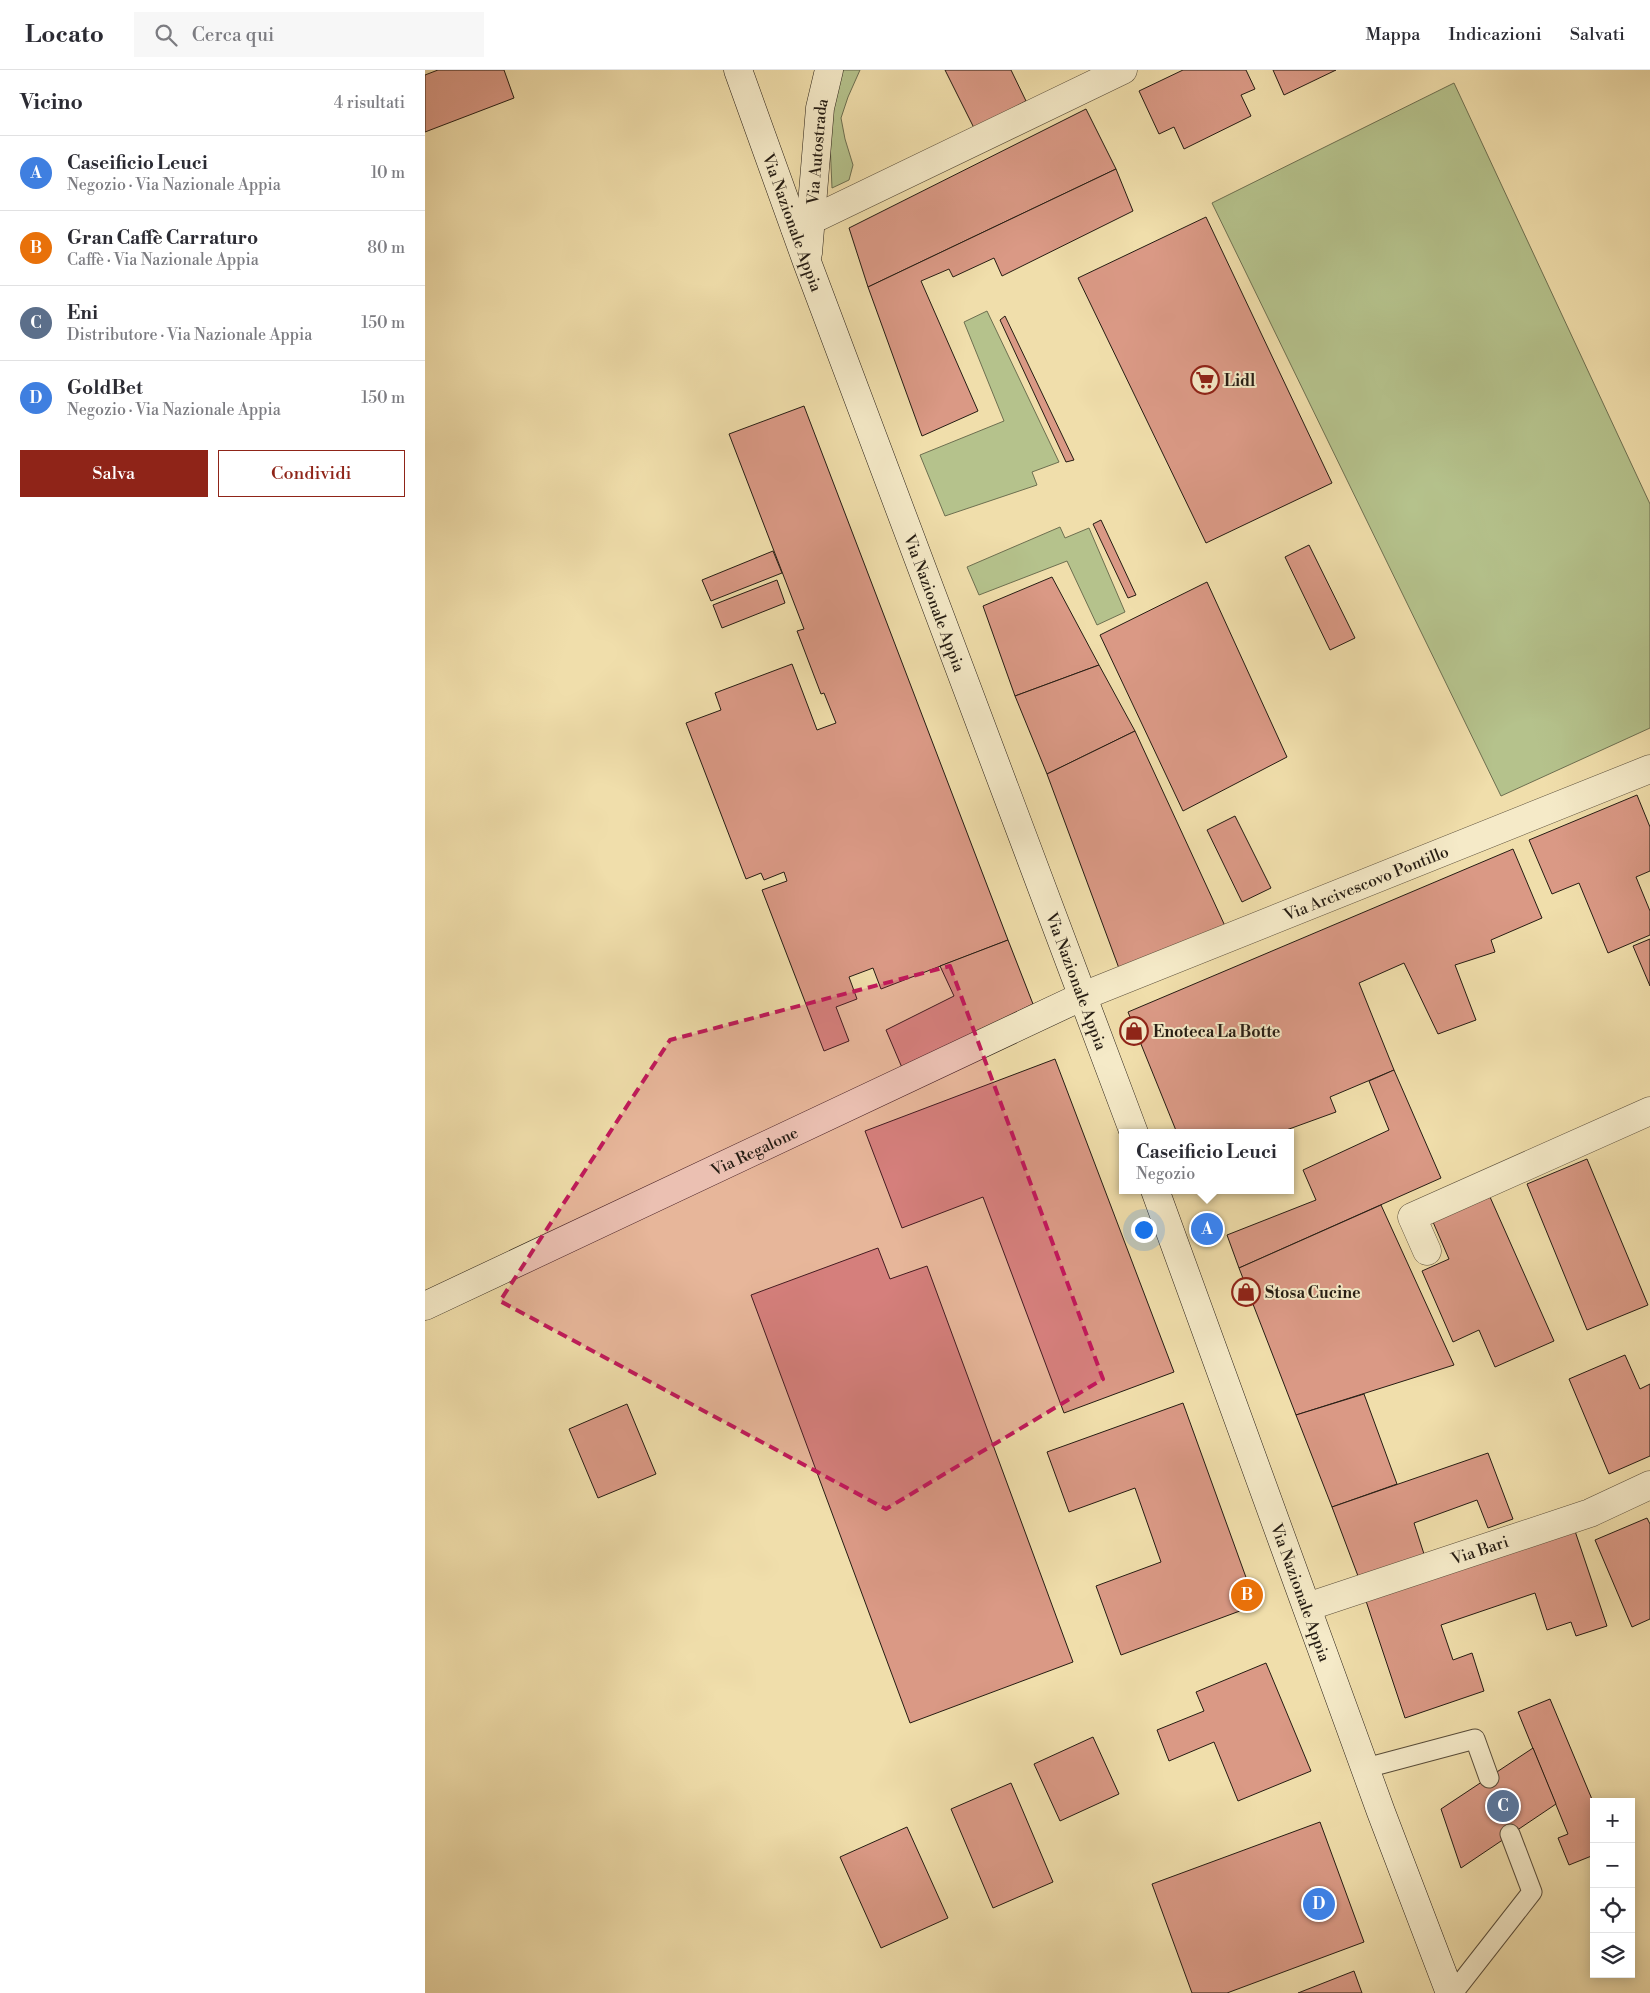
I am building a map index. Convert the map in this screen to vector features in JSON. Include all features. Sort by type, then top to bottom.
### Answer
[{"type":"street","name":"Via Nazionale Appia","points":[[738,70],[803,224],[807,262],[1133,1129]]},
{"type":"street","name":"Via Autostrada","points":[[803,224],[820,108],[829,70]]},
{"type":"street","points":[[803,224],[1123,70]]},
{"type":"street","name":"Via Arcivescovo Pontillo","points":[[1083,996],[1650,769]]},
{"type":"street","name":"Via Regalone","points":[[425,1306],[1083,996]]},
{"type":"street","points":[[1427,1251],[1412,1217],[1650,1111]]},
{"type":"street","name":"Via Nazionale Appia","points":[[1156,1194],[1366,1768],[1451,1993]]},
{"type":"street","name":"Via Bari","points":[[1307,1606],[1590,1513],[1650,1485]]},
{"type":"lane","points":[[1366,1768],[1475,1739],[1489,1778]]},
{"type":"lane","points":[[1451,1993],[1532,1892],[1510,1834]]},
{"type":"highlighted area","points":[[950,966],[1103,1379],[886,1509],[500,1301],[670,1040]]},
{"type":"green space","points":[[841,70],[860,70],[841,118],[853,165],[849,180],[832,188],[829,119]]},
{"type":"green space","points":[[1454,83],[1650,504],[1650,728],[1501,796],[1212,203]]},
{"type":"green space","points":[[987,311],[1059,462],[1032,472],[1037,485],[945,516],[920,455],[1004,421],[964,322]]},
{"type":"green space","points":[[1060,527],[1065,538],[1089,528],[1125,612],[1097,625],[1067,561],[979,595],[967,567]]},
{"type":"building","points":[[438,70],[504,70],[514,98],[425,132],[425,75]]},
{"type":"building","points":[[945,70],[1011,70],[1026,101],[974,128]]},
{"type":"building","points":[[1183,70],[1246,70],[1255,89],[1241,95],[1251,116],[1184,149],[1174,127],[1159,134],[1139,91]]},
{"type":"building","points":[[1273,70],[1336,70],[1284,95]]},
{"type":"building","points":[[1086,109],[1116,169],[868,287],[849,228]]},
{"type":"building","points":[[1116,169],[1133,211],[1002,276],[994,258],[953,277],[949,269],[921,281],[978,411],[922,436],[868,287]]},
{"type":"building","name":"Lidl","points":[[1206,217],[1332,483],[1206,543],[1078,278]]},
{"type":"building","points":[[1005,316],[1074,460],[1066,462],[1000,320]]},
{"type":"building","points":[[804,406],[1008,940],[881,989],[873,968],[849,977],[857,999],[836,1007],[849,1041],[824,1051],[762,890],[787,881],[784,872],[764,880],[761,873],[746,879],[686,723],[721,710],[715,693],[792,664],[817,730],[836,723],[824,693],[821,694],[797,631],[804,629],[729,434]]},
{"type":"building","points":[[1101,520],[1136,595],[1128,598],[1093,524]]},
{"type":"building","points":[[1309,545],[1355,638],[1330,650],[1285,557]]},
{"type":"building","points":[[773,551],[782,573],[711,601],[702,580]]},
{"type":"building","points":[[1052,577],[1099,665],[1015,696],[983,606]]},
{"type":"building","points":[[777,580],[785,603],[722,628],[713,605]]},
{"type":"building","points":[[1207,582],[1287,757],[1183,811],[1100,635]]},
{"type":"building","points":[[1099,665],[1135,731],[1047,774],[1015,696]]},
{"type":"building","points":[[1135,731],[1225,926],[1120,971],[1047,774]]},
{"type":"building","points":[[1637,795],[1650,827],[1650,871],[1636,877],[1650,911],[1650,935],[1608,953],[1579,883],[1552,894],[1529,840]]},
{"type":"building","points":[[1235,816],[1271,888],[1242,902],[1207,830]]},
{"type":"building","points":[[1513,849],[1542,918],[1491,940],[1495,952],[1455,965],[1476,1020],[1438,1034],[1404,963],[1359,983],[1394,1070],[1330,1097],[1336,1112],[1289,1129],[1175,1129],[1128,1012]]},
{"type":"building","points":[[1650,939],[1650,986],[1633,946]]},
{"type":"building","points":[[1008,940],[1033,1004],[903,1070],[886,1030],[954,996],[940,966]]},
{"type":"building","points":[[1055,1059],[1174,1372],[1064,1413],[983,1197],[902,1228],[865,1131]]},
{"type":"building","points":[[1394,1070],[1441,1178],[1239,1268],[1227,1235],[1316,1200],[1303,1170],[1389,1130],[1369,1081]]},
{"type":"building","points":[[1587,1159],[1648,1305],[1587,1330],[1527,1184]]},
{"type":"building","points":[[1490,1197],[1554,1341],[1495,1367],[1479,1330],[1453,1342],[1422,1271],[1449,1259],[1433,1222]]},
{"type":"building","points":[[1381,1205],[1454,1365],[1296,1415],[1239,1268]]},
{"type":"building","points":[[878,1248],[890,1279],[927,1266],[1073,1662],[910,1723],[751,1295]]},
{"type":"building","points":[[1625,1355],[1640,1389],[1650,1384],[1650,1456],[1609,1474],[1569,1379]]},
{"type":"building","points":[[1364,1394],[1397,1484],[1332,1507],[1296,1415]]},
{"type":"building","points":[[1183,1403],[1256,1605],[1121,1655],[1096,1586],[1161,1562],[1135,1488],[1069,1512],[1047,1452]]},
{"type":"building","points":[[627,1404],[656,1474],[598,1498],[569,1429]]},
{"type":"building","points":[[1488,1453],[1513,1519],[1488,1528],[1477,1500],[1414,1523],[1424,1554],[1358,1576],[1332,1507]]},
{"type":"building","points":[[1647,1518],[1650,1524],[1650,1619],[1632,1627],[1595,1540]]},
{"type":"building","points":[[1575,1531],[1607,1626],[1576,1636],[1571,1622],[1547,1630],[1535,1593],[1441,1625],[1453,1660],[1472,1653],[1484,1691],[1405,1718],[1366,1601]]},
{"type":"building","points":[[1266,1663],[1311,1771],[1238,1801],[1214,1742],[1169,1761],[1157,1730],[1204,1711],[1196,1692]]},
{"type":"building","points":[[1550,1699],[1591,1798],[1590,1857],[1569,1865],[1558,1838],[1568,1834],[1518,1712]]},
{"type":"building","points":[[1093,1737],[1119,1794],[1060,1821],[1034,1764]]},
{"type":"building","points":[[1533,1748],[1556,1804],[1461,1868],[1441,1809]]},
{"type":"building","points":[[1011,1783],[1053,1882],[993,1908],[951,1809]]},
{"type":"building","points":[[1320,1822],[1364,1942],[1227,1993],[1192,1993],[1152,1884]]},
{"type":"building","points":[[907,1827],[948,1918],[881,1948],[840,1857]]},
{"type":"building","points":[[1354,1971],[1362,1993],[1298,1993]]},
{"type":"place","name":"Lidl","points":[[1205,380]]},
{"type":"place","name":"Enoteca La Botte","points":[[1134,1031]]},
{"type":"place","name":"Caseificio Leuci","points":[[1207,1229]]},
{"type":"place","name":"Stosa Cucine","points":[[1246,1292]]},
{"type":"place","name":"Gran Caffè Carraturo","points":[[1247,1595]]},
{"type":"place","name":"Eni","points":[[1503,1806]]},
{"type":"place","name":"GoldBet","points":[[1319,1904]]}]
